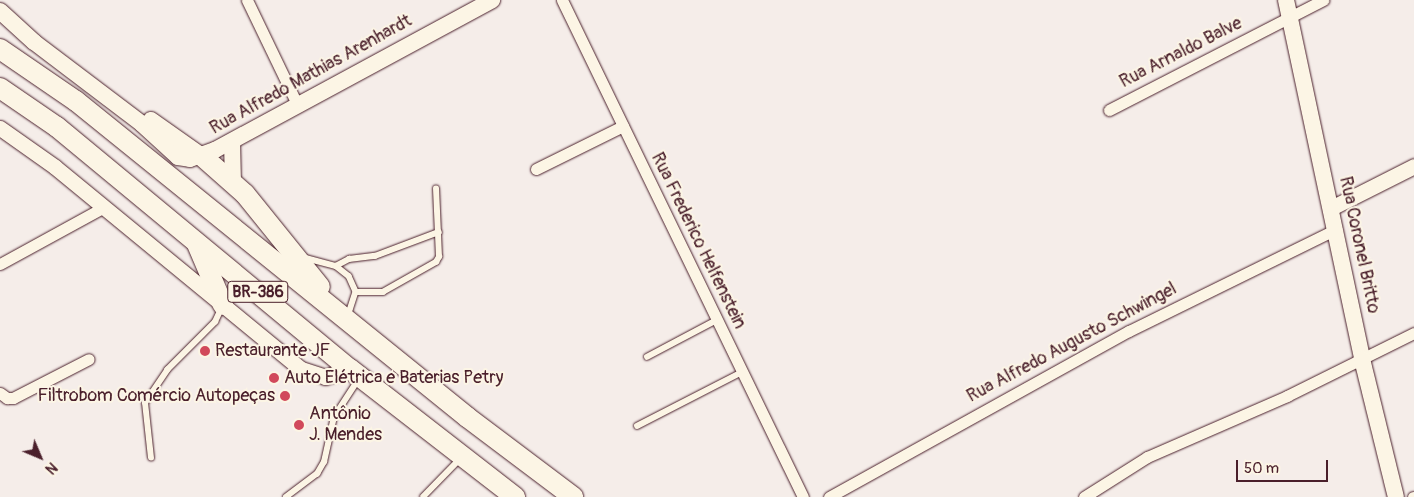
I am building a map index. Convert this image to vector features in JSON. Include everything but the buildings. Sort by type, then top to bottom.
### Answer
[{"type":"highway","name":"BR-386","points":[[0,49],[76,101],[346,320],[574,497]]},
{"type":"highway","name":"BR-386","points":[[0,88],[57,127],[355,373],[510,496]]},
{"type":"highway","points":[[202,156],[232,182],[346,320]]},
{"type":"highway","points":[[195,240],[222,305]]},
{"type":"main road","name":"Rua Alfredo Mathias Arenhardt","points":[[202,156],[232,142],[297,104],[492,0]]},
{"type":"main road","name":"Rua Coronel Britto","points":[[1286,0],[1292,16],[1362,359],[1396,497]]},
{"type":"main road","points":[[0,4],[103,86],[202,156]]},
{"type":"main road","points":[[0,12],[34,42],[142,124],[178,157],[202,156]]},
{"type":"main road","points":[[232,142],[232,182]]},
{"type":"street","points":[[247,0],[297,104]]},
{"type":"street","name":"Rua Frederico Helfenstein","points":[[562,0],[803,497]]},
{"type":"street","name":"Rua Arnaldo Balve","points":[[1109,110],[1323,0]]},
{"type":"street","points":[[536,169],[623,126]]},
{"type":"street","points":[[0,128],[55,167],[301,369],[325,377],[355,373]]},
{"type":"street","points":[[1331,208],[1414,166]]},
{"type":"street","points":[[0,264],[104,207]]},
{"type":"street","name":"Rua Alfredo Augusto Schwingel","points":[[829,497],[1129,331],[1336,229]]},
{"type":"street","points":[[1084,497],[1147,458],[1362,359],[1414,332]]},
{"type":"street","points":[[0,393],[13,398],[89,358]]},
{"type":"lane","points":[[356,292],[383,292],[429,268],[439,257],[436,189]]},
{"type":"lane","points":[[336,266],[349,259],[375,256],[439,232]]},
{"type":"lane","points":[[295,256],[336,266],[349,276],[356,292],[346,320]]},
{"type":"lane","points":[[151,458],[145,403],[166,370],[215,322],[222,305]]},
{"type":"lane","points":[[647,357],[717,320]]},
{"type":"lane","points":[[637,426],[742,372]]},
{"type":"lane","points":[[286,497],[317,474],[324,462],[334,417],[355,373]]},
{"type":"lane","points":[[423,497],[461,458]]},
{"type":"place","name":"Restaurante JF","points":[[205,351]]},
{"type":"place","name":"Auto Elétrica e Baterias Petry","points":[[274,378]]},
{"type":"place","name":"Filtrobom Comércio Autopeças","points":[[285,396]]},
{"type":"place","name":"Antônio J. Mendes","points":[[299,425]]}]
